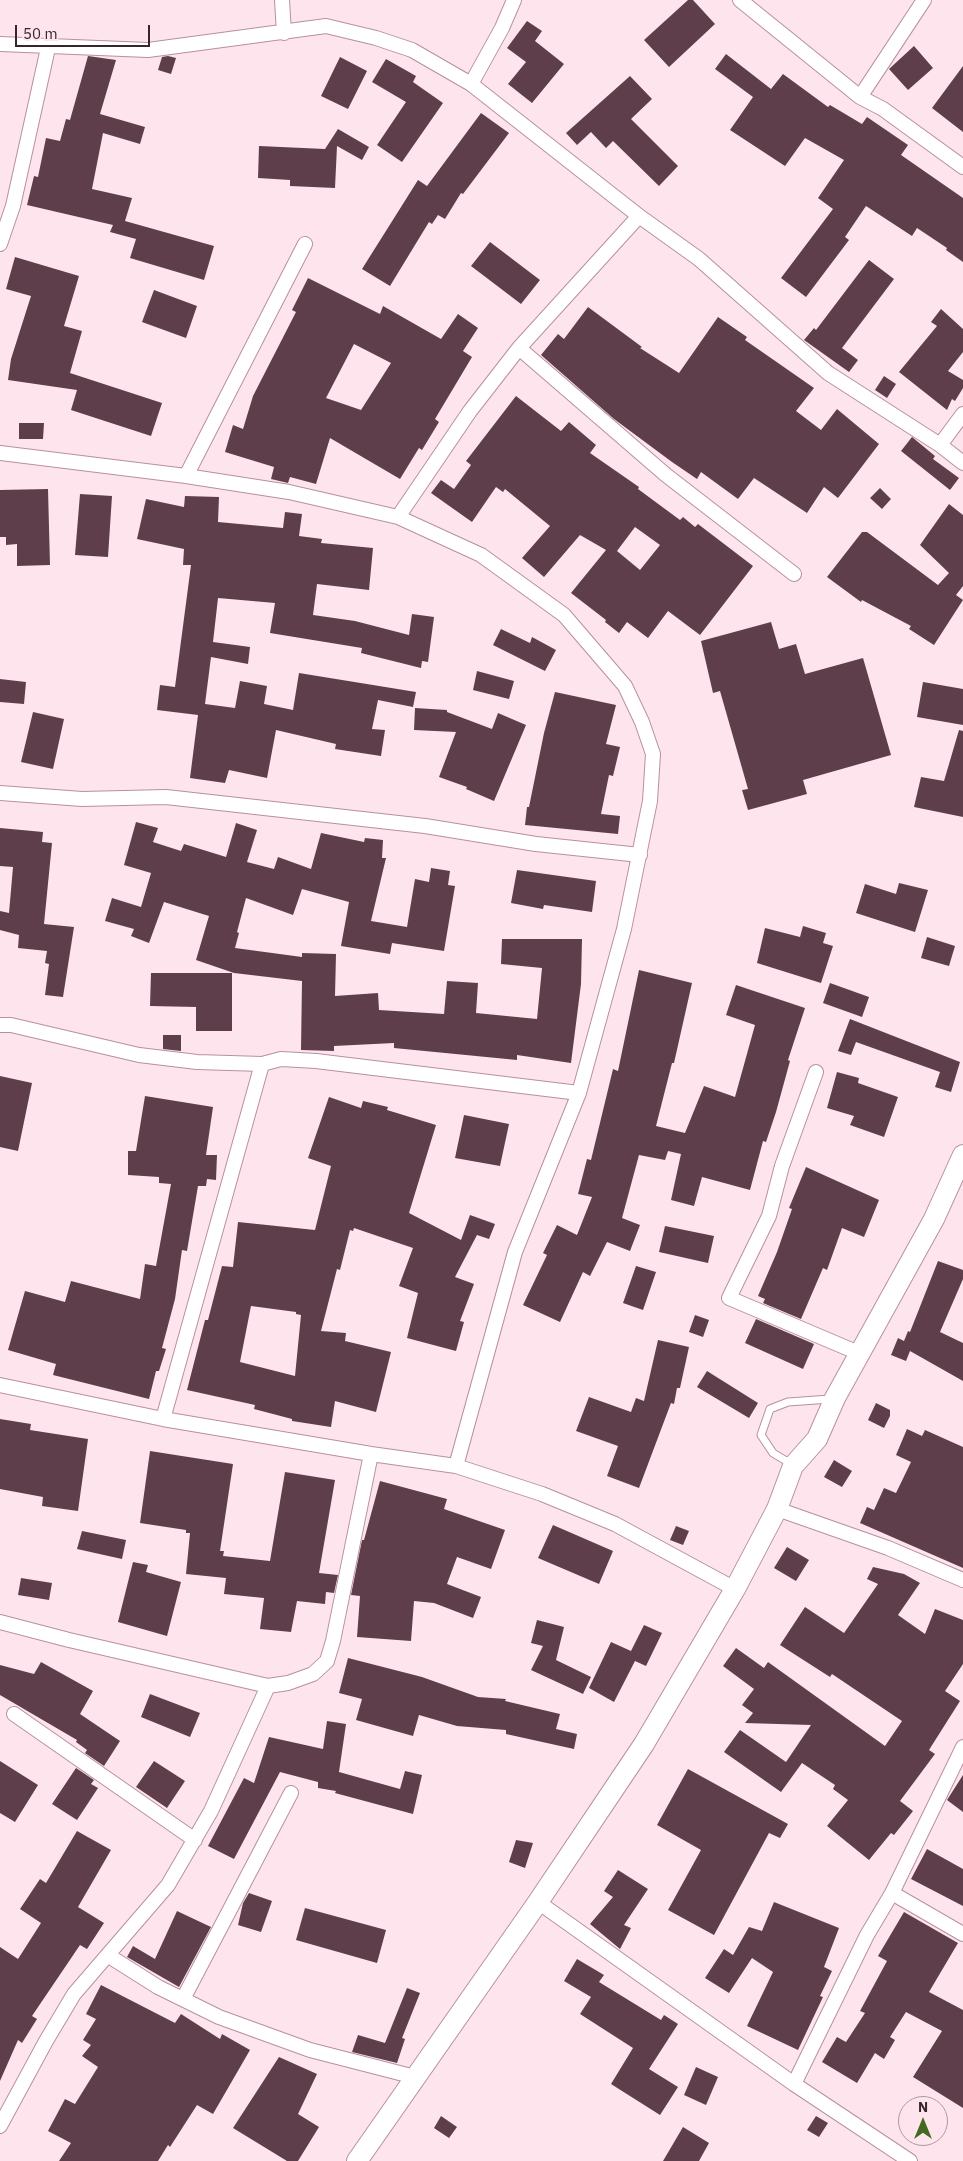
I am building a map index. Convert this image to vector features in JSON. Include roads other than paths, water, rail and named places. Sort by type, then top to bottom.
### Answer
[{"type":"main road","points":[[357,2161],[538,1902],[644,1744],[734,1589],[776,1509],[793,1466],[817,1439],[835,1398],[934,1219],[963,1155]]},
{"type":"street","points":[[282,0],[284,33]]},
{"type":"street","points":[[471,84],[502,28],[514,0]]},
{"type":"street","points":[[740,0],[860,97],[883,109],[963,168]]},
{"type":"street","points":[[860,97],[924,0]]},
{"type":"street","points":[[0,44],[48,48],[148,50],[326,26],[376,38],[412,50],[471,84],[639,216],[699,259],[828,374],[940,445],[963,463]]},
{"type":"street","points":[[0,244],[13,206],[48,48]]},
{"type":"street","points":[[398,517],[470,411],[519,348],[639,216]]},
{"type":"street","points":[[186,476],[305,244]]},
{"type":"street","points":[[519,348],[666,475],[794,574]]},
{"type":"street","points":[[940,445],[963,414]]},
{"type":"street","points":[[0,453],[186,476],[289,492],[398,517],[481,555],[564,615],[625,686],[642,722],[653,754],[650,801],[621,938],[579,1093],[515,1252],[456,1466]]},
{"type":"street","points":[[0,793],[82,799],[166,797],[425,826],[536,844],[640,855]]},
{"type":"street","points":[[0,1025],[11,1025],[139,1054],[197,1062],[262,1064],[282,1059],[316,1061],[579,1093]]},
{"type":"street","points":[[164,1419],[262,1064]]},
{"type":"street","points":[[816,1072],[782,1166],[769,1216],[729,1298],[861,1354]]},
{"type":"street","points":[[0,1385],[164,1419],[371,1454],[456,1466],[542,1494],[615,1524],[734,1589]]},
{"type":"street","points":[[0,1622],[268,1686],[288,1683],[313,1674],[327,1661],[371,1454]]},
{"type":"street","points":[[776,1509],[888,1548],[963,1580]]},
{"type":"street","points":[[0,2126],[74,1994],[109,1956],[168,1884],[195,1840],[212,1811],[268,1686]]},
{"type":"street","points":[[14,1714],[195,1840]]},
{"type":"street","points":[[794,2084],[867,1935],[892,1893],[963,1747]]},
{"type":"street","points":[[182,1999],[291,1793]]},
{"type":"street","points":[[892,1893],[963,1934]]},
{"type":"street","points":[[538,1902],[794,2084],[910,2161]]},
{"type":"street","points":[[109,1956],[158,1987],[219,2017],[310,2050],[415,2077]]},
{"type":"lane","points":[[793,1466],[773,1453],[761,1435],[770,1409],[788,1402],[811,1402],[835,1398]]}]
